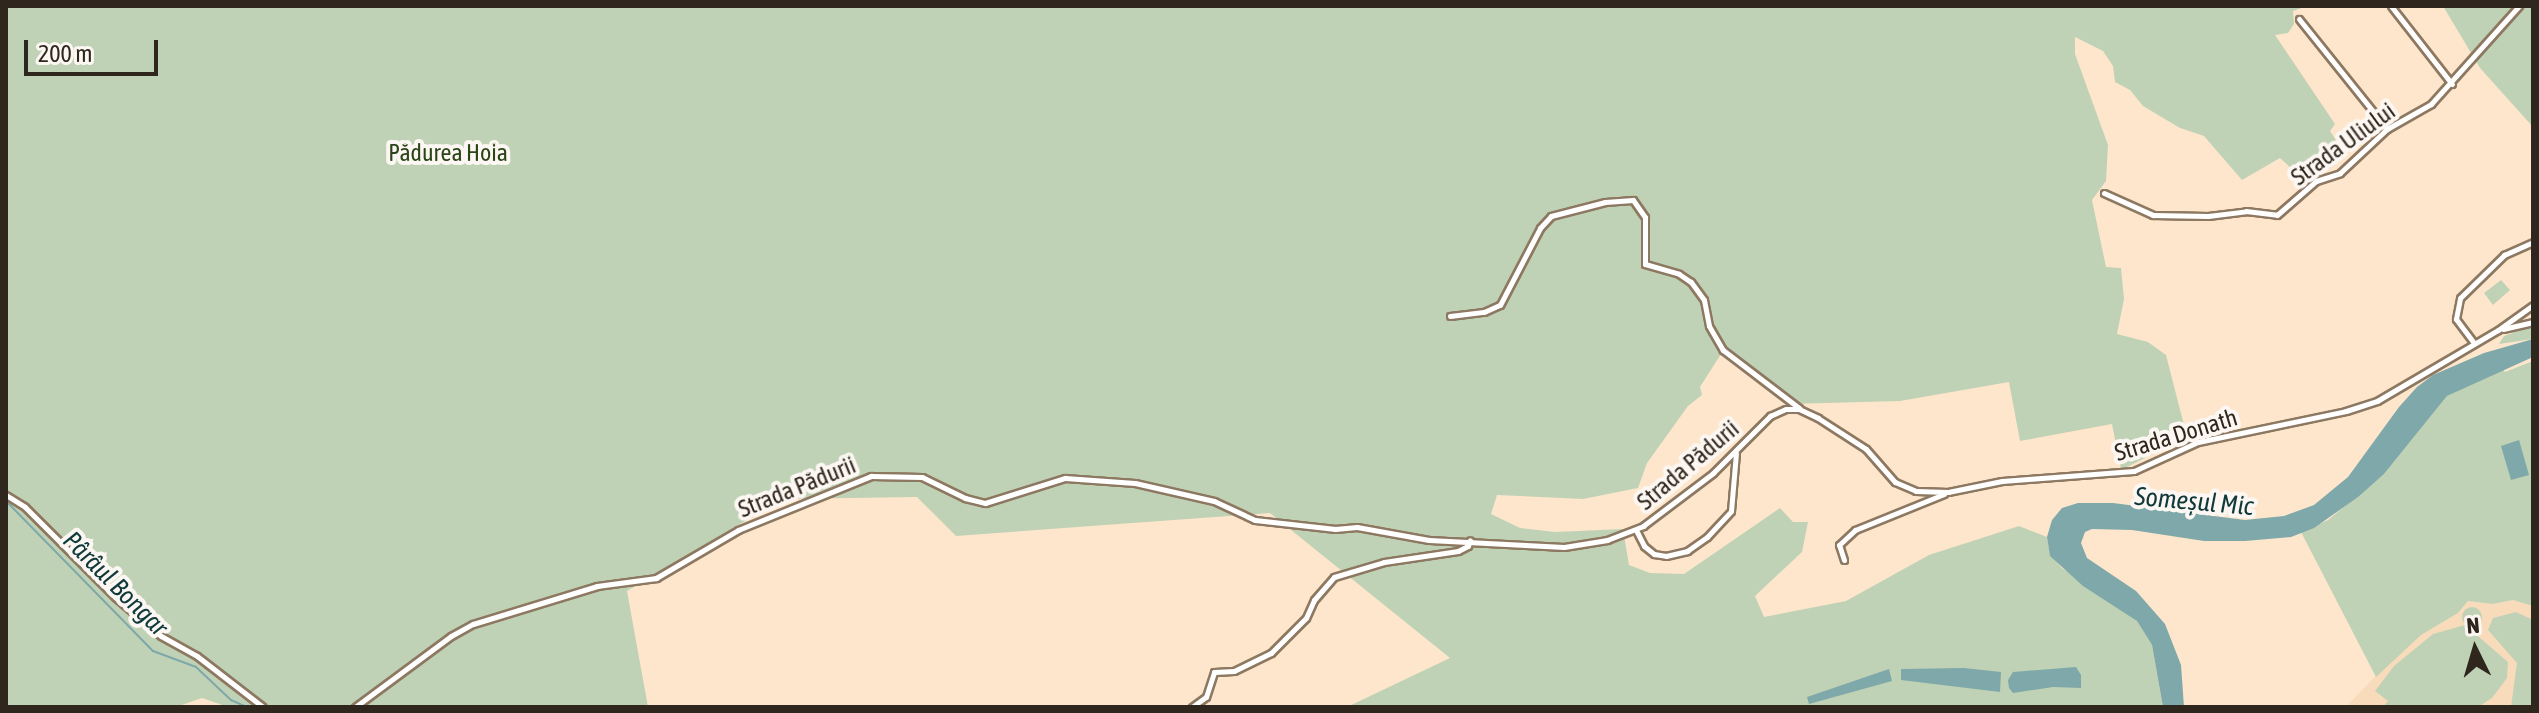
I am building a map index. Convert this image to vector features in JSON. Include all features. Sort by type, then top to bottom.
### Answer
[{"type":"street","points":[[2391,6],[2452,84]]},
{"type":"street","name":"Strada Uliului","points":[[2104,193],[2153,215],[2208,216],[2246,211],[2277,215],[2316,181],[2344,170],[2387,129],[2425,109],[2452,84],[2519,6]]},
{"type":"street","points":[[2299,19],[2387,129]]},
{"type":"street","points":[[1450,316],[1493,310],[1500,305],[1540,228],[1551,216],[1605,202],[1633,200],[1642,208],[1646,221],[1642,259],[1645,264],[1679,274],[1691,282],[1705,304],[1709,326],[1723,350],[1799,409]]},
{"type":"street","points":[[2474,343],[2456,319],[2460,298],[2504,255],[2533,242]]},
{"type":"street","name":"Strada Donath","points":[[2532,306],[2533,321]]},
{"type":"street","name":"Strada Donath","points":[[1799,409],[1866,449],[1901,486],[1916,491],[1948,492],[2002,481],[2141,469],[2198,442],[2334,414],[2377,401],[2498,330],[2532,306]]},
{"type":"street","points":[[2498,330],[2533,321]]},
{"type":"street","name":"Strada Pădurii","points":[[355,707],[451,636],[473,624],[606,584],[656,578],[738,530],[871,476],[922,477],[985,503],[1065,478],[1135,483],[1214,501],[1255,520],[1335,529],[1357,527],[1429,540],[1559,547],[1607,540],[1636,530],[1675,503],[1736,451],[1770,416],[1786,409],[1799,409]]},
{"type":"street","points":[[1636,530],[1644,546],[1654,554],[1666,556],[1687,551],[1707,537],[1731,511],[1736,451]]},
{"type":"street","points":[[1844,560],[1839,545],[1855,530],[1948,492]]},
{"type":"street","points":[[6,495],[25,507],[115,597],[161,636],[197,656],[263,707]]},
{"type":"street","name":"Strada Pădurii","points":[[1192,707],[1206,697],[1214,672],[1239,669],[1271,653],[1306,618],[1314,600],[1334,577],[1384,562],[1458,551],[1468,546],[1470,540]]},
{"type":"shaded area","points":[[2513,600],[2533,605],[2533,677],[2526,707],[2346,707],[2386,665],[2421,635],[2458,613],[2468,601],[2493,604]]},
{"type":"green space","name":"Pădurea Hoia","points":[[6,6],[2307,6],[2293,11],[2294,24],[2288,33],[2275,35],[2335,124],[2330,131],[2344,153],[2334,166],[2304,180],[2280,158],[2242,180],[2204,136],[2180,128],[2143,106],[2130,90],[2115,82],[2113,66],[2103,51],[2075,37],[2075,54],[2108,145],[2106,181],[2092,200],[2106,267],[2121,268],[2124,299],[2117,334],[2148,342],[2166,355],[2187,437],[2121,470],[2112,424],[2020,441],[2009,382],[1900,401],[1789,404],[1721,354],[1700,387],[1702,395],[1688,406],[1647,463],[1638,488],[1583,499],[1497,495],[1491,514],[1520,528],[1555,532],[1623,529],[1629,565],[1650,573],[1684,574],[1780,508],[1793,522],[1808,522],[1802,552],[1755,596],[1764,617],[1846,601],[1929,555],[2019,526],[2047,537],[2050,555],[2062,568],[2137,621],[2152,645],[2163,707],[1347,707],[1450,658],[1270,513],[956,536],[917,497],[782,499],[627,591],[648,707],[228,707],[202,698],[176,707],[6,707]]},
{"type":"green space","points":[[2443,6],[2533,6],[2533,127],[2480,68]]},
{"type":"green space","points":[[2501,280],[2510,290],[2493,305],[2484,293]]},
{"type":"green space","points":[[2533,324],[2533,339],[2499,344],[2504,336],[2513,333],[2512,329]]},
{"type":"green space","points":[[2533,361],[2533,606],[2513,600],[2493,604],[2468,601],[2458,613],[2421,635],[2376,677],[2301,532],[2328,520],[2384,474],[2447,396],[2503,369],[2505,372]]},
{"type":"green space","points":[[2472,607],[2479,610],[2482,617],[2479,624],[2472,627],[2465,624],[2462,617],[2465,610]]},
{"type":"green space","points":[[2516,612],[2533,620],[2533,707],[2511,707],[2517,663],[2488,630],[2493,618]]},
{"type":"green space","points":[[2465,625],[2508,662],[2507,678],[2492,698],[2478,707],[2383,707],[2388,701],[2375,691],[2394,666],[2433,634]]},
{"type":"water","points":[[2533,339],[2533,357],[2447,396],[2384,474],[2314,528],[2291,537],[2245,541],[2204,541],[2132,530],[2092,529],[2085,532],[2081,543],[2087,558],[2136,591],[2165,624],[2181,665],[2184,707],[2163,707],[2152,645],[2137,621],[2083,586],[2050,556],[2047,537],[2052,520],[2062,508],[2078,503],[2113,503],[2245,520],[2284,516],[2314,505],[2348,477],[2417,387],[2433,375],[2484,353]]},
{"type":"water","points":[[2519,440],[2529,475],[2511,480],[2501,446]]},
{"type":"water","points":[[2076,667],[2081,675],[2081,688],[2053,687],[2013,693],[2009,688],[2008,680],[2013,672]]},
{"type":"water","points":[[1964,668],[2001,672],[2000,692],[1901,680],[1901,669]]},
{"type":"water","points":[[1889,669],[1892,681],[1809,704],[1807,697]]},
{"type":"waterway","name":"Pârâul Bongar","points":[[6,501],[153,651],[196,667],[231,700],[247,707]]},
{"type":"water label","name":"Someșul Mic","points":[[2194,502]]}]
